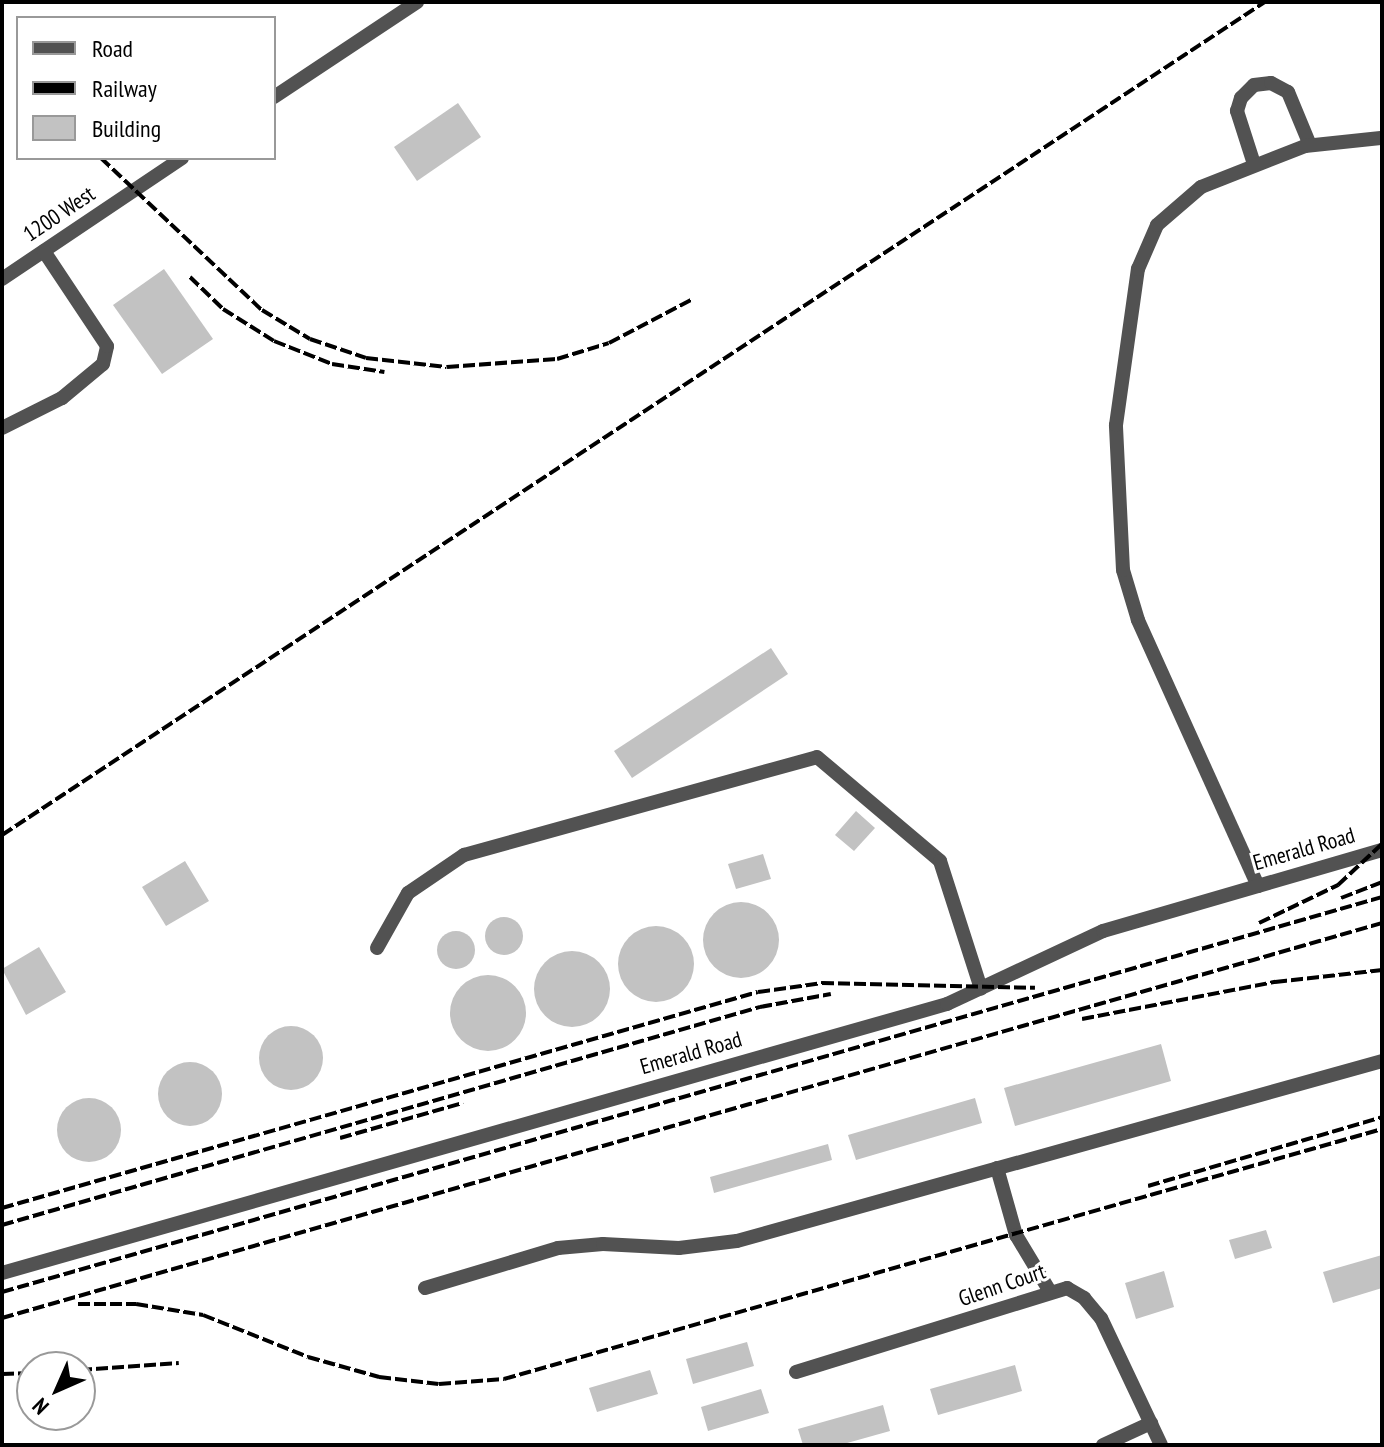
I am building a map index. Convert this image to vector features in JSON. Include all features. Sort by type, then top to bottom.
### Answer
[{"type":"street","points":[[276,96],[417,2]]},
{"type":"street","points":[[1254,164],[1237,111],[1241,98],[1254,85],[1271,83],[1288,92],[1310,145]]},
{"type":"street","points":[[1258,886],[1132,603],[1121,554],[1115,446],[1145,247],[1165,215],[1187,196],[1254,164],[1310,145],[1381,138]]},
{"type":"street","name":"1200 West","points":[[2,279],[179,160]]},
{"type":"street","points":[[2,428],[62,398],[103,364],[107,346],[44,251]]},
{"type":"street","points":[[377,948],[402,899],[464,855],[817,757],[940,861],[981,989]]},
{"type":"street","name":"Emerald Road","points":[[2,1273],[947,1004],[1082,938],[1382,850]]},
{"type":"street","points":[[425,1288],[558,1248],[603,1244],[679,1248],[737,1241],[1382,1061]]},
{"type":"street","points":[[997,1168],[1016,1235],[1049,1290]]},
{"type":"street","name":"Glenn Court","points":[[796,1372],[1049,1290],[1077,1292],[1093,1308],[1161,1445]]},
{"type":"street","points":[[1103,1445],[1151,1423]]},
{"type":"building","points":[[458,103],[481,137],[417,181],[394,147]]},
{"type":"building","points":[[164,269],[213,339],[162,374],[113,305]]},
{"type":"building","points":[[771,648],[788,674],[632,778],[614,751]]},
{"type":"building","points":[[856,811],[875,828],[854,851],[835,835]]},
{"type":"building","points":[[763,854],[771,879],[736,889],[728,864]]},
{"type":"building","points":[[185,861],[209,901],[166,926],[142,887]]},
{"type":"building","points":[[741,902],[755,905],[768,913],[776,926],[779,940],[776,954],[768,967],[755,975],[741,978],[727,975],[714,967],[706,954],[703,940],[706,926],[714,913],[727,905]]},
{"type":"building","points":[[504,917],[517,923],[523,936],[517,949],[504,955],[491,949],[485,936],[491,923]]},
{"type":"building","points":[[656,926],[670,929],[683,937],[691,950],[694,964],[691,978],[683,991],[670,999],[656,1002],[642,999],[629,991],[621,978],[618,964],[621,950],[629,937],[642,929]]},
{"type":"building","points":[[456,931],[469,937],[475,950],[469,963],[456,969],[443,963],[437,950],[443,937]]},
{"type":"building","points":[[39,947],[66,992],[26,1015],[2,969]]},
{"type":"building","points":[[572,951],[586,954],[599,962],[607,975],[610,989],[607,1003],[599,1016],[586,1024],[572,1027],[558,1024],[545,1016],[537,1003],[534,989],[537,975],[545,962],[558,954]]},
{"type":"building","points":[[488,975],[502,978],[515,986],[523,999],[526,1013],[523,1027],[515,1040],[502,1048],[488,1051],[474,1048],[461,1040],[453,1027],[450,1013],[453,999],[461,986],[474,978]]},
{"type":"building","points":[[291,1026],[309,1032],[317,1040],[323,1058],[317,1076],[309,1084],[291,1090],[273,1084],[265,1076],[259,1058],[265,1040],[273,1032]]},
{"type":"building","points":[[1161,1044],[1171,1081],[1015,1126],[1004,1088]]},
{"type":"building","points":[[190,1062],[208,1068],[216,1076],[222,1094],[216,1112],[208,1120],[190,1126],[172,1120],[164,1112],[158,1094],[164,1076],[172,1068]]},
{"type":"building","points":[[89,1098],[107,1104],[115,1112],[121,1130],[115,1148],[107,1156],[89,1162],[71,1156],[63,1148],[57,1130],[63,1112],[71,1104]]},
{"type":"building","points":[[975,1098],[982,1123],[856,1160],[848,1135]]},
{"type":"building","points":[[828,1144],[832,1160],[714,1193],[710,1177]]},
{"type":"building","points":[[1266,1230],[1272,1248],[1235,1259],[1229,1240]]},
{"type":"building","points":[[1382,1255],[1382,1288],[1333,1303],[1323,1272]]},
{"type":"building","points":[[1164,1271],[1174,1307],[1136,1319],[1125,1283]]},
{"type":"building","points":[[747,1342],[754,1366],[693,1384],[686,1359]]},
{"type":"building","points":[[1015,1365],[1022,1391],[938,1415],[930,1389]]},
{"type":"building","points":[[650,1370],[658,1394],[597,1412],[589,1388]]},
{"type":"building","points":[[761,1389],[769,1413],[708,1431],[701,1407]]},
{"type":"building","points":[[883,1405],[890,1431],[840,1445],[803,1445],[798,1429]]},
{"type":"railway","points":[[2,835],[1265,2]]},
{"type":"railway","points":[[103,160],[262,310],[310,339],[366,358],[447,367],[557,359],[609,343],[691,300]]},
{"type":"railway","points":[[190,277],[223,309],[274,341],[332,364],[384,372]]},
{"type":"railway","points":[[1259,923],[1338,885],[1382,844]]},
{"type":"railway","points":[[1341,898],[1382,882]]},
{"type":"railway","points":[[2,1292],[1382,897]]},
{"type":"railway","points":[[2,1318],[1382,923]]},
{"type":"railway","points":[[1082,1019],[1275,982],[1382,970]]},
{"type":"railway","points":[[2,1208],[758,992],[822,983],[1035,988]]},
{"type":"railway","points":[[2,1225],[760,1007],[831,994]]},
{"type":"railway","points":[[340,1138],[463,1103]]},
{"type":"railway","points":[[1148,1186],[1382,1117]]},
{"type":"railway","points":[[78,1304],[136,1304],[203,1315],[308,1357],[379,1377],[439,1384],[504,1379],[1382,1129]]},
{"type":"railway","points":[[96,1369],[179,1363]]},
{"type":"railway","points":[[2,1374],[16,1374]]}]
